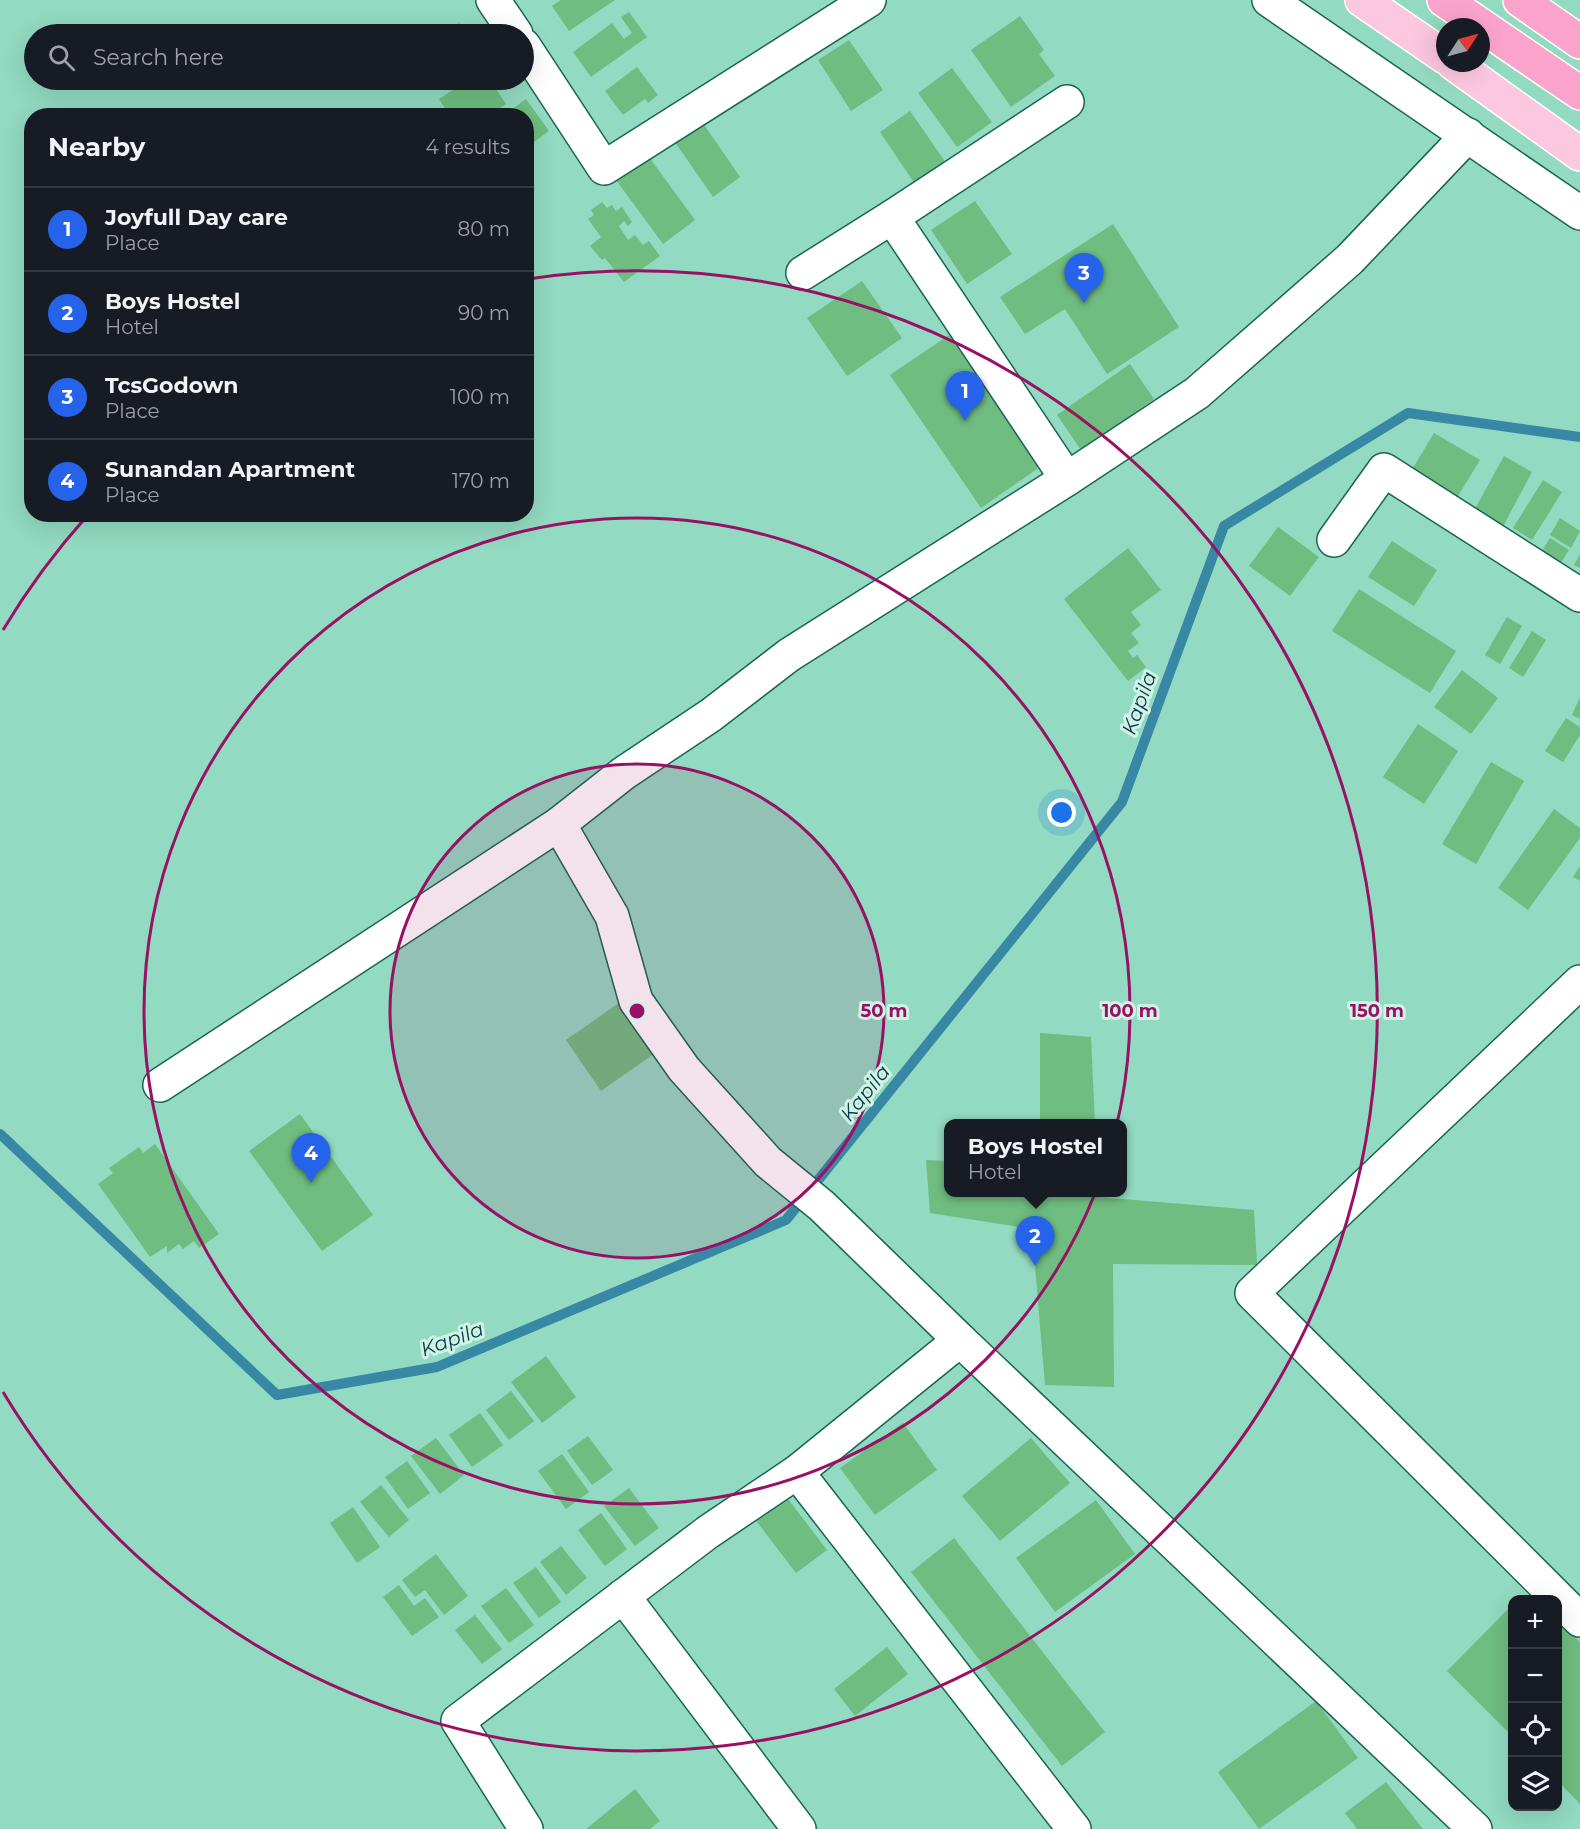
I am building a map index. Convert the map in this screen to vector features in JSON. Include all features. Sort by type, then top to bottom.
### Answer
[{"type":"highway","points":[[1444,0],[1580,93]]},
{"type":"highway","points":[[1520,0],[1580,42]]},
{"type":"main road","points":[[1362,0],[1436,51]]},
{"type":"main road","points":[[1466,72],[1580,154]]},
{"type":"street","points":[[493,0],[509,24]]},
{"type":"street","points":[[534,61],[603,168],[869,0]]},
{"type":"street","points":[[1269,0],[1580,213]]},
{"type":"street","points":[[803,273],[892,218],[1067,102]]},
{"type":"street","points":[[160,1084],[559,824],[624,773],[711,715],[789,655],[1067,479],[1206,385],[1350,259],[1468,135]]},
{"type":"street","points":[[892,218],[1067,479]]},
{"type":"street","points":[[1334,540],[1384,470],[1580,595]]},
{"type":"street","points":[[559,824],[612,916],[636,1001],[684,1069],[768,1162],[822,1206],[1475,1829]]},
{"type":"street","points":[[1580,981],[1251,1293],[1580,1620]]},
{"type":"street","points":[[526,1829],[458,1721],[708,1532],[797,1472],[960,1340]]},
{"type":"street","points":[[797,1472],[1074,1829]]},
{"type":"street","points":[[623,1596],[799,1829]]},
{"type":"building","points":[[561,0],[615,0],[569,31],[552,6]]},
{"type":"building","points":[[629,12],[647,37],[591,77],[573,52],[612,23],[624,39],[632,33],[621,17]]},
{"type":"building","points":[[1020,16],[1044,50],[1039,54],[1055,76],[1011,107],[971,50]]},
{"type":"building","points":[[849,40],[883,90],[851,111],[818,60]]},
{"type":"building","points":[[637,67],[658,95],[648,103],[645,99],[623,115],[605,91]]},
{"type":"building","points":[[952,68],[992,122],[957,147],[918,93]]},
{"type":"building","points":[[453,90],[497,90],[506,104],[500,108],[445,108],[439,99]]},
{"type":"building","points":[[526,99],[532,108],[514,108]]},
{"type":"building","points":[[534,110],[549,131],[534,142]]},
{"type":"building","points":[[910,111],[946,163],[915,184],[880,132]]},
{"type":"building","points":[[698,116],[740,177],[713,197],[670,135]]},
{"type":"building","points":[[649,157],[695,220],[663,244],[616,180]]},
{"type":"building","points":[[975,201],[1012,254],[967,284],[931,230]]},
{"type":"building","points":[[602,202],[607,208],[612,205],[616,211],[622,207],[632,222],[628,226],[624,221],[619,226],[628,240],[635,235],[643,245],[649,241],[660,256],[624,282],[605,258],[602,260],[590,246],[601,237],[588,219],[594,215],[591,210]]},
{"type":"building","points":[[1113,224],[1179,327],[1107,374],[1065,309],[1025,334],[1000,297]]},
{"type":"building","points":[[862,281],[902,338],[847,376],[807,318]]},
{"type":"building","points":[[949,335],[1040,467],[981,508],[890,375]]},
{"type":"building","points":[[1130,364],[1154,399],[1081,450],[1057,415]]},
{"type":"building","points":[[1434,433],[1480,460],[1455,501],[1410,473]]},
{"type":"building","points":[[1504,456],[1532,472],[1499,534],[1470,518]]},
{"type":"building","points":[[1543,480],[1562,492],[1532,540],[1513,528]]},
{"type":"building","points":[[1560,518],[1580,531],[1571,548],[1550,535]]},
{"type":"building","points":[[1278,527],[1319,557],[1290,596],[1249,566]]},
{"type":"building","points":[[1550,538],[1569,550],[1552,577],[1533,565]]},
{"type":"building","points":[[1392,541],[1437,570],[1414,606],[1368,577]]},
{"type":"building","points":[[1128,548],[1161,590],[1131,612],[1141,625],[1131,633],[1139,643],[1128,651],[1133,658],[1137,655],[1146,667],[1128,681],[1064,599]]},
{"type":"building","points":[[1580,554],[1580,568],[1574,565]]},
{"type":"building","points":[[1359,589],[1456,651],[1430,693],[1332,631]]},
{"type":"building","points":[[1507,617],[1522,626],[1500,664],[1485,655]]},
{"type":"building","points":[[1532,631],[1546,640],[1523,677],[1509,668]]},
{"type":"building","points":[[1462,670],[1498,698],[1471,734],[1434,707]]},
{"type":"building","points":[[1580,697],[1580,719],[1572,715]]},
{"type":"building","points":[[1566,718],[1580,727],[1580,735],[1563,762],[1545,751]]},
{"type":"building","points":[[1418,724],[1458,751],[1424,804],[1383,777]]},
{"type":"building","points":[[1491,762],[1524,781],[1476,864],[1442,844]]},
{"type":"building","points":[[1554,809],[1580,828],[1580,838],[1528,910],[1498,888]]},
{"type":"building","points":[[1580,866],[1580,881],[1573,877]]},
{"type":"building","points":[[623,1000],[658,1051],[601,1091],[566,1040]]},
{"type":"building","points":[[1040,1033],[1091,1037],[1095,1119],[1040,1119]]},
{"type":"building","points":[[300,1114],[373,1215],[322,1251],[249,1151]]},
{"type":"building","points":[[155,1144],[219,1234],[199,1248],[194,1241],[183,1249],[179,1244],[167,1253],[167,1246],[150,1257],[98,1184],[113,1173],[109,1168],[139,1147],[143,1153]]},
{"type":"building","points":[[926,1160],[944,1161],[944,1197],[1099,1197],[1254,1210],[1257,1265],[1113,1264],[1114,1387],[1045,1385],[1035,1266],[1026,1228],[930,1213]]},
{"type":"building","points":[[546,1356],[576,1397],[542,1423],[511,1382]]},
{"type":"building","points":[[511,1391],[534,1421],[509,1440],[486,1410]]},
{"type":"building","points":[[480,1413],[503,1445],[472,1467],[449,1435]]},
{"type":"building","points":[[903,1423],[937,1470],[875,1515],[840,1468]]},
{"type":"building","points":[[588,1436],[613,1470],[592,1485],[567,1451]]},
{"type":"building","points":[[436,1438],[464,1475],[440,1494],[411,1456]]},
{"type":"building","points":[[1031,1438],[1070,1483],[1000,1541],[962,1496]]},
{"type":"building","points":[[562,1454],[589,1492],[566,1509],[538,1471]]},
{"type":"building","points":[[407,1461],[430,1493],[408,1509],[385,1477]]},
{"type":"building","points":[[381,1485],[409,1520],[389,1537],[360,1502]]},
{"type":"building","points":[[629,1488],[659,1528],[635,1546],[604,1506]]},
{"type":"building","points":[[785,1495],[827,1550],[796,1573],[754,1518]]},
{"type":"building","points":[[1096,1500],[1135,1554],[1055,1612],[1016,1558]]},
{"type":"building","points":[[353,1507],[380,1547],[357,1563],[330,1523]]},
{"type":"building","points":[[601,1513],[627,1549],[605,1566],[578,1530]]},
{"type":"building","points":[[954,1538],[1105,1732],[1062,1766],[911,1572]]},
{"type":"building","points":[[561,1546],[587,1578],[566,1595],[540,1562]]},
{"type":"building","points":[[436,1554],[468,1596],[444,1615],[425,1590],[415,1597],[402,1580]]},
{"type":"building","points":[[536,1567],[561,1602],[539,1618],[513,1583]]},
{"type":"building","points":[[399,1585],[414,1606],[425,1598],[439,1617],[412,1636],[383,1597]]},
{"type":"building","points":[[506,1588],[534,1625],[509,1643],[481,1606]]},
{"type":"building","points":[[1508,1609],[1508,1732],[1447,1671]]},
{"type":"building","points":[[475,1615],[502,1649],[482,1664],[455,1630]]},
{"type":"building","points":[[1562,1624],[1580,1642],[1580,1804],[1562,1785]]},
{"type":"building","points":[[887,1647],[908,1674],[855,1716],[834,1689]]},
{"type":"building","points":[[1316,1701],[1358,1758],[1259,1829],[1218,1772]]},
{"type":"building","points":[[1386,1782],[1423,1829],[1357,1829],[1345,1813]]},
{"type":"building","points":[[635,1789],[660,1821],[650,1829],[586,1829]]},
{"type":"waterway","name":"Kapila","points":[[0,1134],[277,1395],[437,1367],[786,1220],[1122,802],[1224,526],[1408,413],[1580,437]]},
{"type":"place","name":"TcsGodown","points":[[1084,303]]},
{"type":"place","name":"Joyfull Day care","points":[[965,421]]},
{"type":"place","name":"Sunandan Apartment","points":[[311,1183]]},
{"type":"place","name":"Boys Hostel","points":[[1035,1266]]}]
